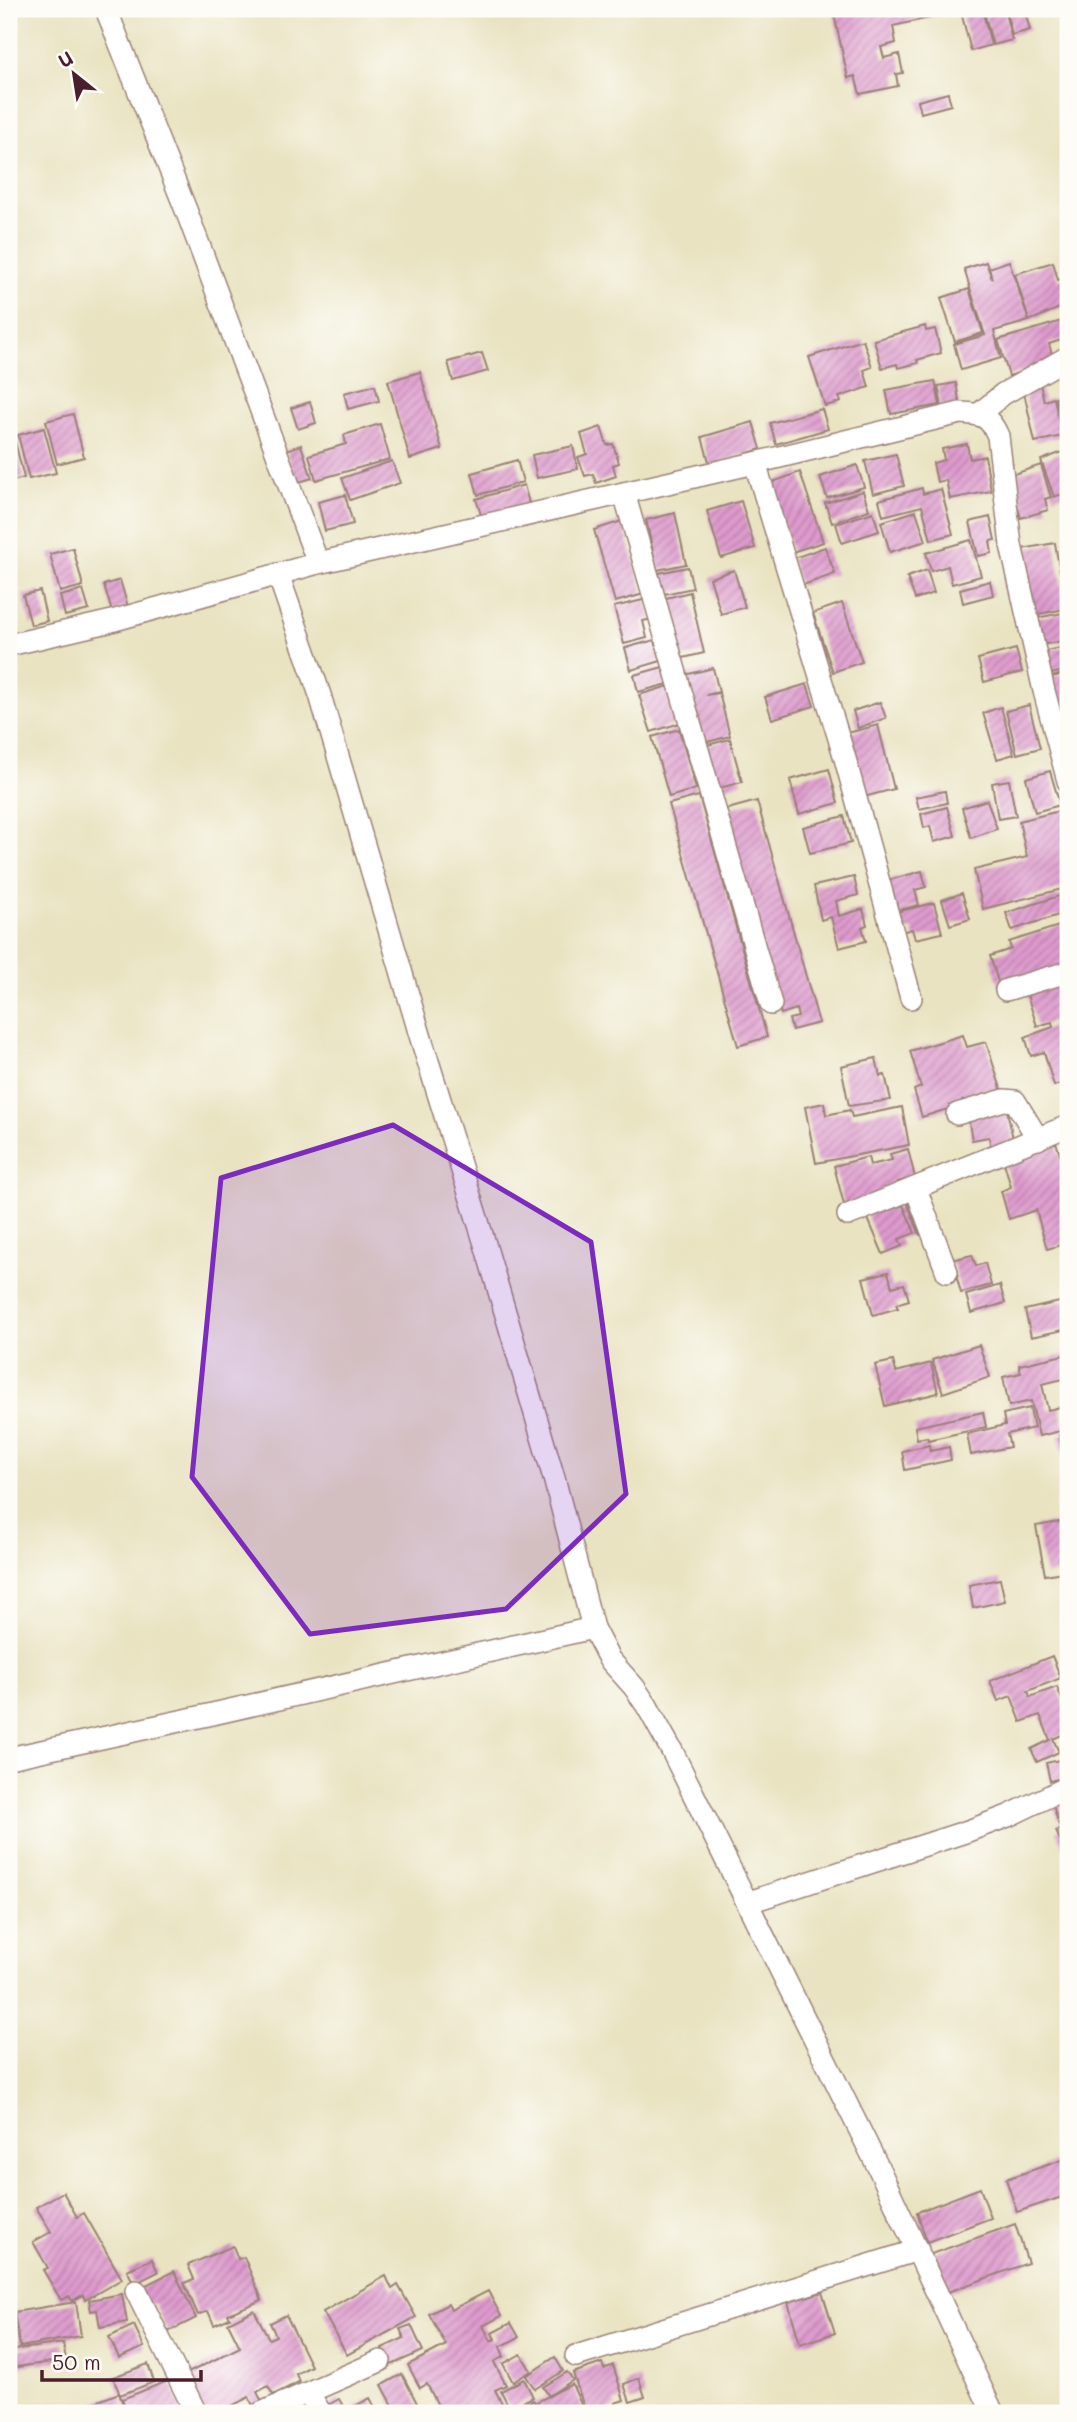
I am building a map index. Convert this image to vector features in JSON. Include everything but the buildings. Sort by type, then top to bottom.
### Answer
[{"type":"street","points":[[106,9],[186,210],[318,563]]},
{"type":"street","points":[[979,414],[1003,394],[1068,357]]},
{"type":"street","points":[[9,645],[108,622],[318,563],[960,413],[979,414],[993,423],[998,436],[1011,544],[1061,732],[1068,781]]},
{"type":"street","points":[[755,463],[844,755],[911,998]]},
{"type":"street","points":[[624,493],[771,1004]]},
{"type":"street","points":[[278,574],[320,695],[426,1055],[485,1244],[554,1478],[593,1628],[609,1659],[634,1687],[672,1751],[918,2250],[993,2413]]},
{"type":"street","points":[[1006,990],[1068,972]]},
{"type":"street","points":[[957,1114],[1004,1100],[1015,1101],[1038,1139]]},
{"type":"street","points":[[849,1215],[1068,1126]]},
{"type":"street","points":[[916,1189],[947,1272]]},
{"type":"street","points":[[9,1758],[593,1628]]},
{"type":"street","points":[[748,1902],[978,1828],[1068,1787]]},
{"type":"street","points":[[576,2356],[918,2250]]},
{"type":"street","points":[[136,2291],[196,2413]]},
{"type":"street","points":[[261,2413],[380,2361]]},
{"type":"street","points":[[308,2393],[321,2413]]},
{"type":"highlighted area","points":[[393,1125],[591,1242],[626,1494],[506,1609],[310,1634],[192,1477],[221,1178]]}]
